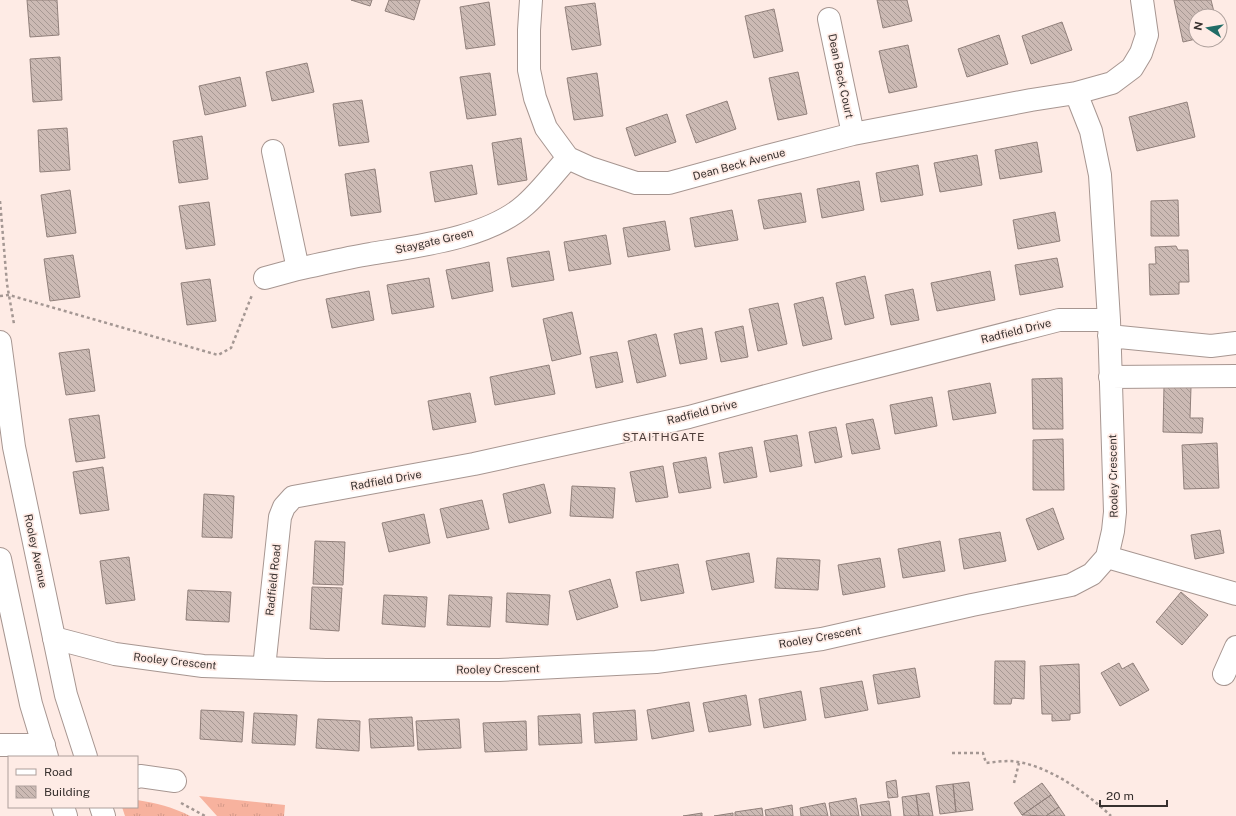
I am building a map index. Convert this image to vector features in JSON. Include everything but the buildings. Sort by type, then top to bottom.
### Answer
[{"type":"main road","name":"Dean Beck Avenue","points":[[531,0],[529,70],[535,98],[546,128],[568,158],[590,168],[636,183],[669,183],[853,134],[1031,100],[1076,93],[1112,83],[1132,68],[1141,53],[1147,35],[1142,0]]},
{"type":"main road","name":"Dean Beck Court","points":[[829,18],[853,134]]},
{"type":"main road","name":"Rooley Crescent","points":[[54,638],[115,654],[203,666],[326,670],[499,670],[656,662],[822,639],[972,605],[1071,585],[1092,574],[1107,557],[1113,531],[1115,512],[1109,328],[1100,176],[1091,131],[1076,93]]},
{"type":"main road","points":[[273,151],[298,269]]},
{"type":"main road","name":"Staygate Green","points":[[265,278],[340,259],[432,243],[478,231],[503,220],[524,205],[568,158]]},
{"type":"main road","name":"Radfield Drive","points":[[293,497],[474,464],[689,416],[820,380],[1059,320],[1211,346],[1236,343]]},
{"type":"main road","name":"Rooley Avenue","points":[[0,342],[14,447],[66,695],[86,756]]},
{"type":"main road","points":[[1110,377],[1236,376]]},
{"type":"main road","name":"Radfield Road","points":[[264,668],[280,517],[284,507],[293,497]]},
{"type":"main road","points":[[1107,557],[1236,594]]},
{"type":"main road","points":[[0,558],[31,704],[46,751],[0,745]]},
{"type":"main road","points":[[1224,674],[1236,646]]},
{"type":"main road","points":[[138,777],[175,781]]},
{"type":"path","points":[[0,296],[9,295],[218,355],[231,348],[252,294],[265,278]]},
{"type":"path","points":[[952,753],[983,753],[986,763],[1010,761],[1031,765],[1053,774],[1078,790],[1110,816]]},
{"type":"path","points":[[1014,783],[1019,763]]},
{"type":"green space","points":[[199,796],[285,805],[284,816],[217,816]]},
{"type":"green space","points":[[138,800],[151,802],[177,810],[190,816],[125,816],[122,808],[138,808]]},
{"type":"district","name":"STAITHGATE","points":[[664,437]]}]
